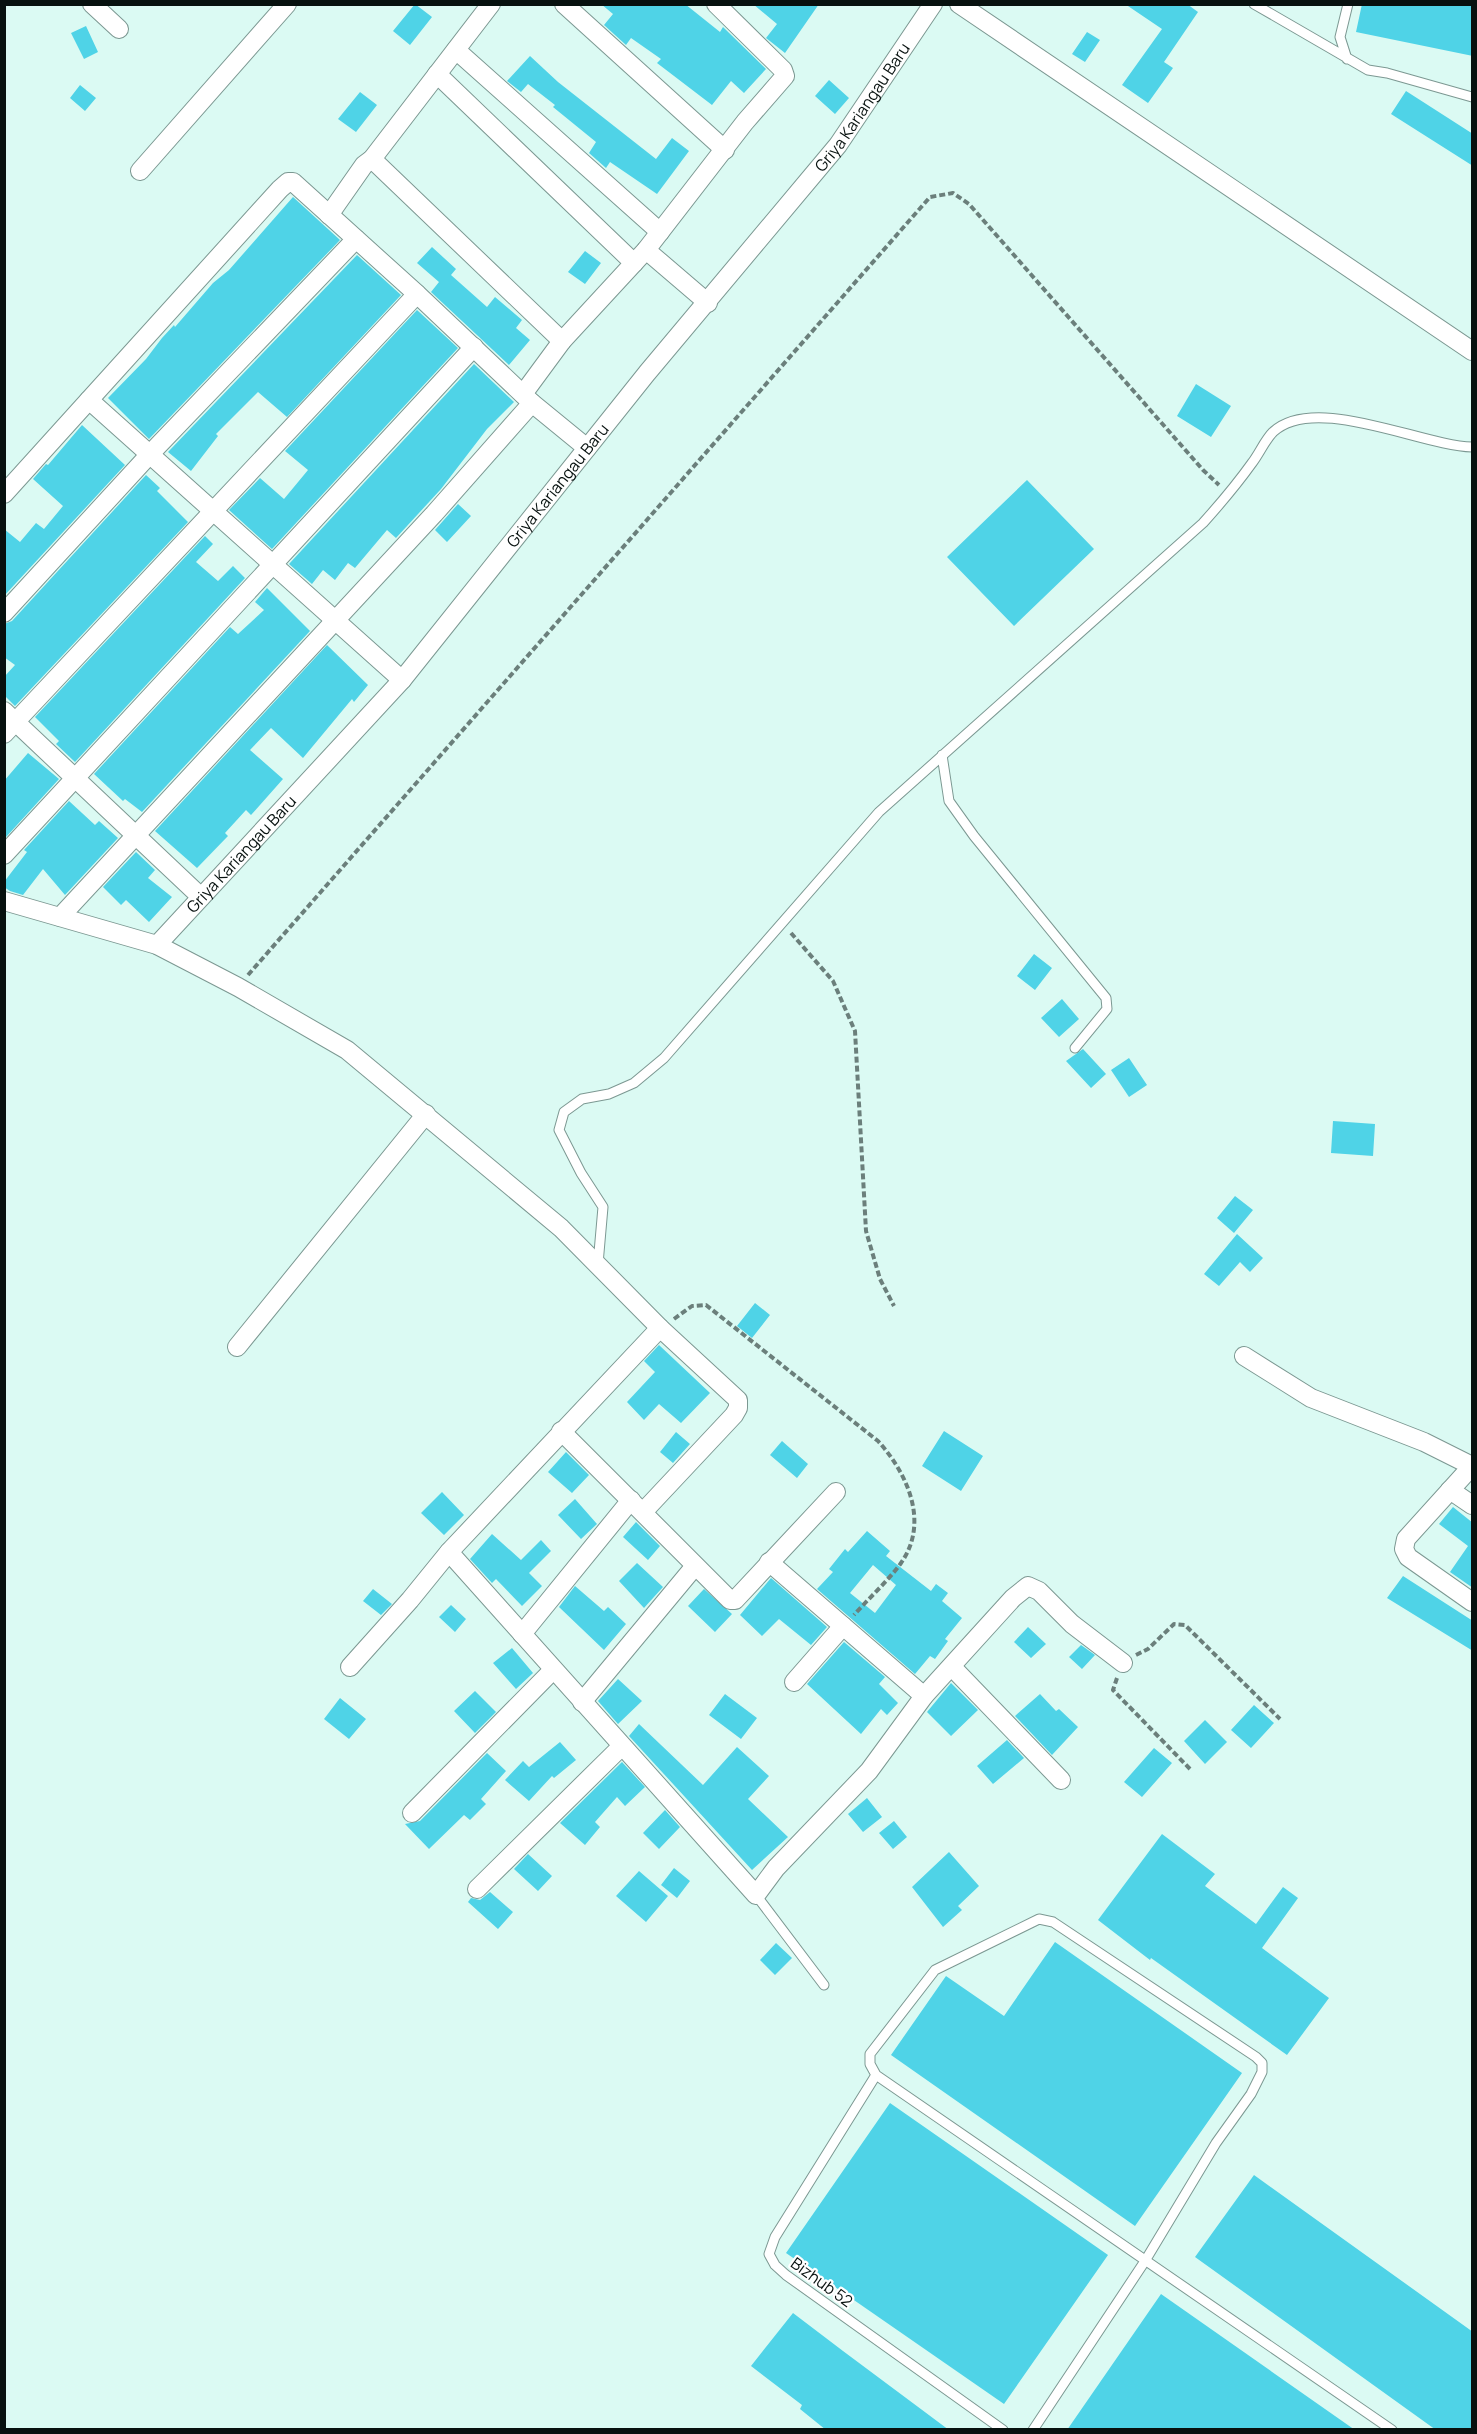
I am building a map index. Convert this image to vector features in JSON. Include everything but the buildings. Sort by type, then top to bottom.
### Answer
[{"type":"street","points":[[92,4],[118,29]]},
{"type":"street","points":[[140,171],[287,4]]},
{"type":"street","points":[[329,215],[364,165],[372,159],[491,4]]},
{"type":"street","points":[[564,4],[725,150]]},
{"type":"street","points":[[60,916],[335,620],[527,398],[561,341],[640,256],[745,122],[785,76],[783,70],[716,4]]},
{"type":"street","name":"Griya Kariangau Baru","points":[[157,945],[402,680],[587,448],[851,128],[933,4]]},
{"type":"street","points":[[958,4],[1473,351]]},
{"type":"street","points":[[456,50],[660,232]]},
{"type":"street","points":[[437,74],[640,256],[708,303]]},
{"type":"street","points":[[372,159],[561,341]]},
{"type":"street","points":[[4,494],[288,182],[293,182],[356,238],[527,398],[587,448]]},
{"type":"street","points":[[4,613],[150,454],[356,238]]},
{"type":"street","points":[[201,897],[74,777],[8,722],[213,511],[417,294]]},
{"type":"street","points":[[4,855],[474,346]]},
{"type":"street","points":[[89,400],[402,680]]},
{"type":"street","points":[[4,901],[157,945],[238,987],[347,1050],[561,1228],[660,1328],[738,1400],[738,1408],[637,1506],[522,1634]]},
{"type":"street","points":[[237,1347],[426,1114]]},
{"type":"street","points":[[350,1667],[449,1552],[660,1328]]},
{"type":"street","points":[[1244,1356],[1311,1398],[1424,1442],[1472,1466],[1406,1539],[1404,1549],[1408,1557],[1473,1602]]},
{"type":"street","points":[[561,1431],[730,1600],[735,1600],[836,1492]]},
{"type":"street","points":[[1450,1490],[1473,1505]]},
{"type":"street","points":[[449,1552],[621,1747],[756,1895],[776,1868],[869,1771],[924,1696],[1013,1598],[1028,1586],[1039,1591],[1072,1624],[1123,1663]]},
{"type":"street","points":[[769,1562],[924,1696]]},
{"type":"street","points":[[582,1702],[695,1566]]},
{"type":"street","points":[[794,1682],[843,1626]]},
{"type":"street","points":[[952,1667],[1061,1780]]},
{"type":"street","points":[[412,1813],[553,1670]]},
{"type":"street","points":[[477,1889],[621,1747]]},
{"type":"lane","points":[[1254,4],[1368,70],[1387,73],[1473,97]]},
{"type":"lane","points":[[1347,58],[1340,37],[1348,4]]},
{"type":"lane","points":[[598,1265],[603,1207],[559,1130],[564,1112],[582,1099],[609,1094],[634,1083],[664,1058],[879,812],[1203,523],[1229,494],[1273,432],[1295,420],[1320,417],[1446,444],[1473,447]]},
{"type":"lane","points":[[942,754],[949,801],[974,836],[1106,998],[1107,1009],[1075,1048]]},
{"type":"lane","points":[[756,1895],[824,1985]]},
{"type":"lane","points":[[1033,2430],[1145,2261],[1216,2143],[1251,2094],[1262,2072],[1262,2063],[1256,2057],[1053,1922],[1039,1919],[935,1970],[870,2054],[870,2064],[876,2075],[1145,2261],[1392,2430]]},
{"type":"lane","name":"Bizhub 52","points":[[876,2075],[775,2237],[769,2254],[775,2265],[786,2275],[1004,2430]]},
{"type":"path","points":[[238,987],[930,197],[953,193],[969,204],[1203,470],[1229,494]]},
{"type":"path","points":[[782,924],[833,981],[855,1031],[866,1231],[880,1279],[894,1306]]},
{"type":"path","points":[[660,1328],[692,1306],[706,1305],[878,1441],[896,1460],[911,1491],[913,1540],[902,1562],[843,1626]]},
{"type":"path","points":[[1190,1769],[1113,1690],[1123,1663],[1148,1649],[1174,1624],[1185,1625],[1281,1719]]}]
